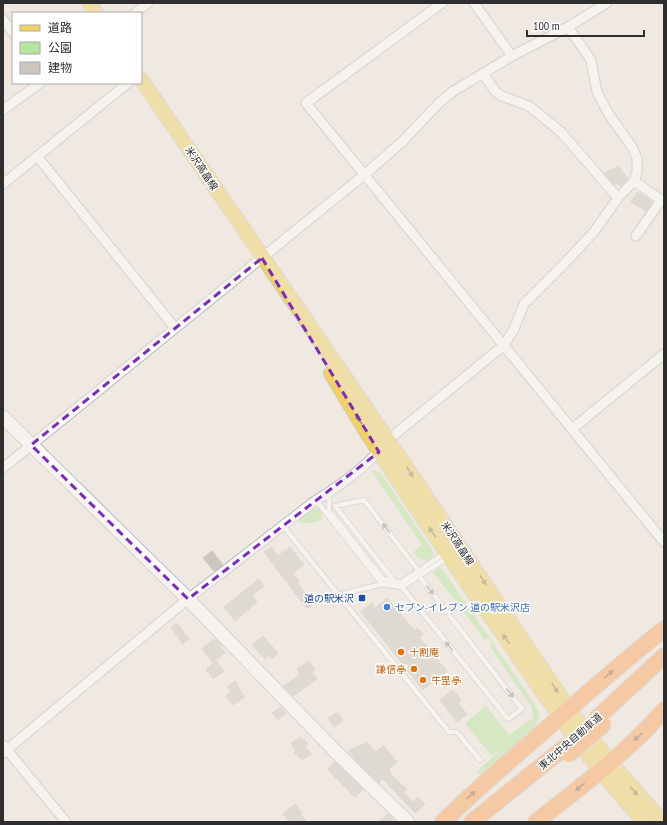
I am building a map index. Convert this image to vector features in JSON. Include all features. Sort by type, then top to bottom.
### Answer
[{"type":"highway","points":[[443,822],[461,804],[564,713],[664,629]]},
{"type":"highway","name":"東北中央自動車道","points":[[600,721],[664,656]]},
{"type":"highway","name":"東北中央自動車道","points":[[485,822],[664,667]]},
{"type":"highway","points":[[536,822],[605,766],[642,733],[664,710]]},
{"type":"highway","name":"東北中央自動車道","points":[[472,822],[567,751]]},
{"type":"main road","points":[[90,3],[95,12]]},
{"type":"main road","name":"米沢高畠線","points":[[142,80],[262,258],[388,440],[564,713]]},
{"type":"main road","name":"米沢高畠線","points":[[262,258],[379,452],[447,554],[564,713],[605,766],[630,807],[645,822]]},
{"type":"main road","name":"米沢高畠線","points":[[605,766],[663,822]]},
{"type":"street","points":[[136,12],[148,3]]},
{"type":"street","points":[[442,3],[306,103],[664,542]]},
{"type":"street","points":[[474,3],[512,56]]},
{"type":"street","points":[[3,468],[364,175],[402,142],[439,103],[452,92],[512,56],[568,27],[607,3]]},
{"type":"street","points":[[4,22],[12,32]]},
{"type":"street","points":[[66,822],[4,749],[188,599],[316,500],[329,493],[379,452],[388,440],[503,346],[513,330],[524,304],[593,233],[618,198],[634,181],[637,172],[637,158],[632,147],[608,113],[597,92],[591,60],[568,27]]},
{"type":"street","points":[[483,74],[496,92],[502,96],[529,106],[561,132],[618,198]]},
{"type":"street","points":[[3,110],[39,84]]},
{"type":"street","points":[[3,184],[127,84]]},
{"type":"street","points":[[37,156],[175,328]]},
{"type":"street","points":[[634,181],[663,201],[636,236]]},
{"type":"street","points":[[572,429],[664,354]]},
{"type":"street","points":[[3,417],[188,599],[336,752],[408,822]]},
{"type":"lane","points":[[329,493],[329,511],[383,579],[400,582],[447,554]]},
{"type":"lane","points":[[316,500],[382,584]]},
{"type":"lane","points":[[394,581],[335,506],[364,500],[418,570]]},
{"type":"lane","points":[[283,526],[449,732],[457,732],[480,760]]},
{"type":"lane","points":[[338,595],[382,584],[402,587],[420,576],[447,554]]},
{"type":"lane","points":[[402,587],[508,719],[522,709],[420,576]]},
{"type":"highlighted area","points":[[262,258],[379,452],[188,599],[31,445]]},
{"type":"green space","points":[[371,470],[381,473],[434,553],[433,556],[427,561],[419,559],[413,552],[422,545]]},
{"type":"green space","points":[[314,507],[321,512],[321,519],[312,523],[300,522],[300,519]]},
{"type":"green space","points":[[441,567],[534,703],[540,715],[535,728],[481,777],[477,771],[508,744],[492,756],[465,723],[486,706],[509,735],[533,718],[532,708],[490,647],[492,644],[488,638],[485,640],[433,572]]},
{"type":"building","points":[[618,166],[628,179],[620,186],[617,183],[614,185],[605,173]]},
{"type":"building","points":[[637,192],[652,201],[646,211],[631,202]]},
{"type":"building","points":[[271,547],[278,556],[290,547],[304,565],[293,573],[299,581],[297,582],[313,604],[307,609],[264,552]]},
{"type":"building","points":[[212,551],[223,565],[214,571],[203,558]]},
{"type":"building","points":[[259,579],[264,586],[252,595],[257,602],[235,621],[224,607]]},
{"type":"building","points":[[387,598],[414,630],[417,628],[423,634],[419,637],[447,671],[423,690],[361,612],[372,603],[375,608]]},
{"type":"building","points":[[177,623],[189,639],[183,644],[171,627]]},
{"type":"building","points":[[263,636],[278,653],[272,659],[269,655],[265,659],[252,645]]},
{"type":"building","points":[[213,640],[217,640],[225,653],[213,663],[202,649]]},
{"type":"building","points":[[216,661],[224,671],[213,679],[206,669]]},
{"type":"building","points":[[309,661],[315,670],[312,672],[317,679],[293,696],[284,686],[300,674],[297,669]]},
{"type":"building","points":[[235,681],[244,697],[233,705],[226,696],[231,692],[227,687]]},
{"type":"building","points":[[453,690],[461,700],[458,703],[467,714],[457,722],[440,700]]},
{"type":"building","points":[[281,707],[286,713],[278,720],[272,713]]},
{"type":"building","points":[[338,713],[343,721],[334,727],[328,718]]},
{"type":"building","points":[[300,737],[308,744],[305,746],[311,754],[302,760],[294,752],[296,751],[291,743]]},
{"type":"building","points":[[368,743],[375,752],[384,746],[397,762],[389,769],[390,774],[407,789],[404,792],[413,802],[418,797],[425,804],[415,813],[383,779],[379,783],[358,763],[348,750]]},
{"type":"building","points":[[335,762],[363,789],[355,797],[327,769]]},
{"type":"building","points":[[295,804],[302,813],[300,814],[307,822],[290,822],[283,814]]},
{"type":"building","points":[[389,814],[394,822],[378,822]]},
{"type":"place","name":"道の駅米沢","points":[[362,598]]},
{"type":"place","name":"セブン-イレブン 道の駅米沢店","points":[[387,607]]},
{"type":"place","name":"十割庵","points":[[401,652]]},
{"type":"place","name":"謙信亭","points":[[414,669]]},
{"type":"place","name":"牛毘亭","points":[[423,680]]}]
